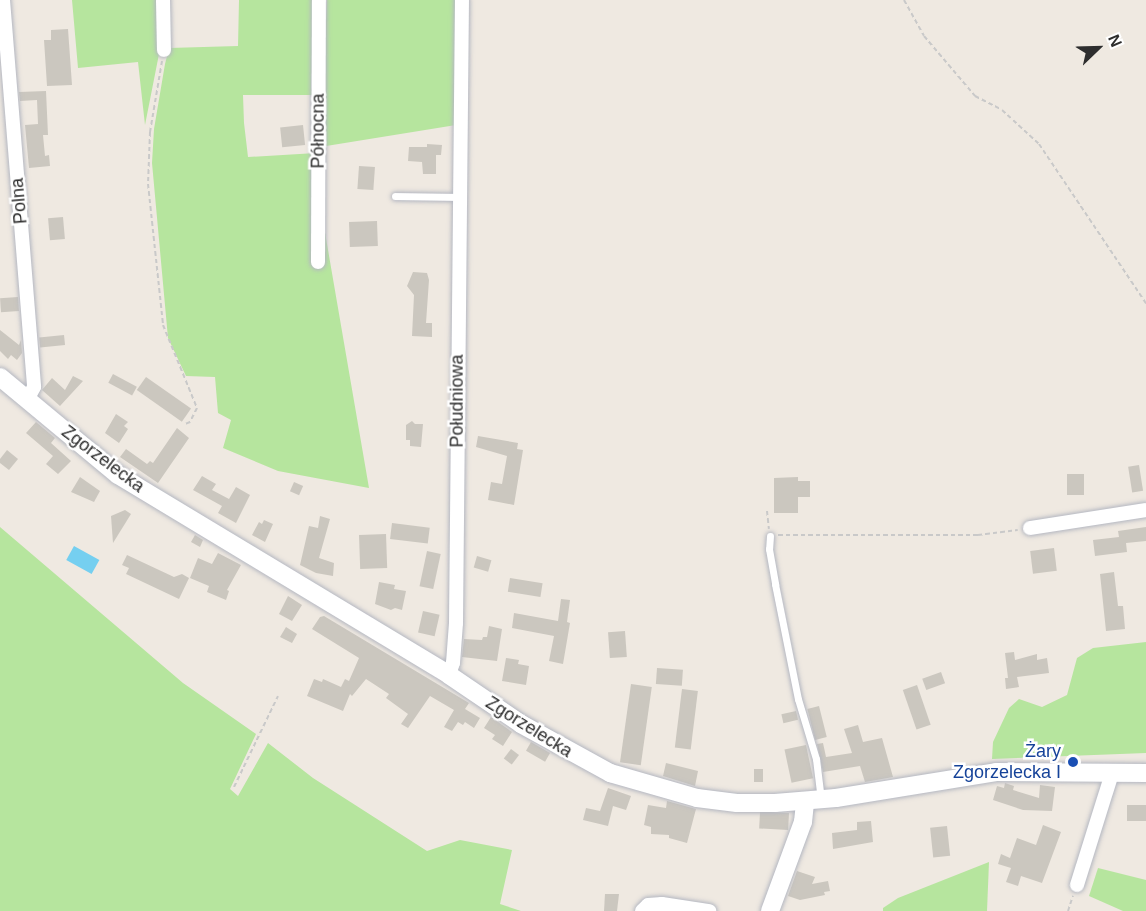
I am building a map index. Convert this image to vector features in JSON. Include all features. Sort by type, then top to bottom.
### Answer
[{"type":"street","name":"Polna","points":[[3,0],[34,387],[27,400]]},
{"type":"street","points":[[163,0],[164,50]]},
{"type":"street","name":"Północna","points":[[318,262],[319,0]]},
{"type":"street","name":"Południowa","points":[[449,675],[453,663],[456,623],[462,0]]},
{"type":"street","name":"Zgorzelecka","points":[[0,377],[118,475],[449,675],[521,724],[610,773],[697,798],[737,803],[813,801],[996,772],[1146,772]]},
{"type":"street","points":[[1030,528],[1146,510]]},
{"type":"street","points":[[1077,885],[1113,773]]},
{"type":"street","points":[[771,911],[803,822],[813,801]]},
{"type":"street","points":[[642,911],[648,905],[662,904],[710,911]]},
{"type":"lane","points":[[395,196],[459,197]]},
{"type":"lane","points":[[771,536],[769,549],[798,699],[816,759],[813,801]]},
{"type":"path","points":[[904,0],[924,36],[975,96],[1002,110],[1040,144],[1146,303]]},
{"type":"path","points":[[164,50],[150,132],[148,184],[163,325],[198,408],[190,422],[184,424]]},
{"type":"path","points":[[766,511],[771,536],[978,535],[1030,528]]},
{"type":"path","points":[[234,787],[278,696]]},
{"type":"path","points":[[1068,911],[1077,885]]},
{"type":"green space","points":[[72,0],[159,0],[159,54],[145,125],[138,62],[78,68]]},
{"type":"green space","points":[[239,0],[315,0],[311,88],[314,95],[243,95],[244,123],[248,157],[316,153],[322,215],[369,488],[278,471],[223,448],[231,420],[218,413],[215,377],[186,376],[168,338],[152,163],[154,129],[165,64],[169,48],[238,46]]},
{"type":"green space","points":[[327,0],[456,0],[456,125],[320,147]]},
{"type":"green space","points":[[0,527],[183,683],[256,734],[230,789],[238,796],[268,743],[313,778],[427,851],[460,840],[512,850],[500,904],[521,911],[0,911]]},
{"type":"green space","points":[[1146,642],[1146,753],[992,759],[993,742],[1009,708],[1019,699],[1042,707],[1067,695],[1077,658],[1093,648]]},
{"type":"green space","points":[[989,862],[987,911],[883,911],[883,908],[898,898]]},
{"type":"green space","points":[[1098,868],[1146,880],[1146,911],[1123,911],[1089,896]]},
{"type":"water","points":[[74,546],[99,560],[92,574],[66,560]]},
{"type":"building","points":[[68,29],[72,85],[47,86],[44,40],[51,40],[51,30]]},
{"type":"building","points":[[46,91],[48,135],[43,135],[45,156],[49,155],[50,166],[29,168],[25,125],[38,124],[37,100],[20,101],[19,92]]},
{"type":"building","points":[[303,125],[305,145],[282,147],[280,127]]},
{"type":"building","points":[[427,144],[442,145],[441,155],[436,155],[436,174],[423,174],[422,162],[408,161],[409,147],[427,147]]},
{"type":"building","points":[[359,166],[375,167],[373,190],[357,189]]},
{"type":"building","points":[[63,217],[65,239],[50,240],[48,218]]},
{"type":"building","points":[[377,221],[378,246],[350,247],[349,222]]},
{"type":"building","points":[[413,272],[427,273],[429,280],[426,323],[432,323],[432,337],[412,336],[414,295],[407,286]]},
{"type":"building","points":[[18,297],[19,311],[1,312],[0,298]]},
{"type":"building","points":[[0,330],[19,345],[21,340],[22,353],[17,360],[11,355],[8,359],[0,351]]},
{"type":"building","points":[[64,335],[65,345],[40,348],[39,338]]},
{"type":"building","points":[[113,374],[137,387],[132,396],[108,383]]},
{"type":"building","points":[[73,376],[83,381],[60,406],[42,390],[52,378],[65,390]]},
{"type":"building","points":[[146,377],[191,409],[182,422],[137,390]]},
{"type":"building","points":[[116,414],[128,422],[124,426],[128,429],[119,443],[105,433]]},
{"type":"building","points":[[412,421],[415,424],[423,424],[421,447],[410,446],[410,440],[406,440],[406,425]]},
{"type":"building","points":[[36,422],[55,438],[51,443],[71,461],[58,474],[46,464],[53,456],[26,433]]},
{"type":"building","points":[[177,428],[189,438],[158,483],[120,457],[126,449],[147,464],[150,461],[153,463]]},
{"type":"building","points":[[478,436],[518,443],[517,449],[523,450],[514,505],[488,500],[491,482],[502,484],[507,456],[476,447]]},
{"type":"building","points":[[7,450],[18,459],[9,470],[0,463],[0,459]]},
{"type":"building","points":[[1139,465],[1143,491],[1132,492],[1128,467]]},
{"type":"building","points":[[1067,474],[1084,474],[1084,495],[1067,495]]},
{"type":"building","points":[[202,476],[216,484],[212,490],[229,499],[236,487],[250,495],[236,523],[218,513],[222,506],[193,490]]},
{"type":"building","points":[[80,477],[100,491],[94,502],[71,492]]},
{"type":"building","points":[[798,477],[798,481],[810,481],[810,497],[798,497],[798,513],[774,513],[774,478]]},
{"type":"building","points":[[294,482],[303,486],[299,495],[290,491]]},
{"type":"building","points":[[125,510],[131,514],[113,543],[111,516]]},
{"type":"building","points":[[320,516],[330,519],[319,558],[334,563],[333,576],[316,573],[300,565],[309,526],[318,528]]},
{"type":"building","points":[[264,520],[273,524],[265,542],[252,535],[259,522],[262,524]]},
{"type":"building","points":[[392,523],[430,528],[428,544],[390,539]]},
{"type":"building","points":[[1146,527],[1146,541],[1126,543],[1127,552],[1095,556],[1093,540],[1119,537],[1118,531]]},
{"type":"building","points":[[386,534],[387,568],[360,569],[359,535]]},
{"type":"building","points":[[195,535],[203,540],[200,547],[191,542]]},
{"type":"building","points":[[1054,548],[1057,571],[1033,574],[1030,551]]},
{"type":"building","points":[[427,551],[441,554],[433,589],[420,586]]},
{"type":"building","points":[[218,553],[241,565],[227,590],[229,591],[226,600],[207,592],[209,586],[190,578],[198,558],[212,564]]},
{"type":"building","points":[[127,555],[174,577],[182,574],[189,578],[179,599],[126,574],[129,568],[122,565]]},
{"type":"building","points":[[477,556],[491,560],[488,572],[474,568]]},
{"type":"building","points":[[1114,572],[1118,606],[1123,606],[1125,629],[1106,631],[1100,574]]},
{"type":"building","points":[[510,578],[543,583],[540,597],[508,592]]},
{"type":"building","points":[[379,582],[395,585],[394,589],[406,591],[402,610],[395,608],[391,610],[375,604]]},
{"type":"building","points":[[288,596],[302,605],[292,621],[279,614]]},
{"type":"building","points":[[561,599],[570,600],[567,622],[570,623],[563,664],[549,661],[554,636],[512,628],[514,613],[558,621]]},
{"type":"building","points":[[423,611],[440,615],[435,636],[418,632]]},
{"type":"building","points":[[324,616],[469,703],[465,709],[480,718],[474,728],[465,722],[463,725],[458,722],[452,731],[444,727],[454,710],[430,696],[408,728],[401,724],[408,714],[386,698],[389,694],[366,679],[352,696],[350,694],[343,711],[307,696],[314,679],[322,682],[323,679],[341,687],[345,679],[349,681],[359,658],[312,629],[320,617]]},
{"type":"building","points":[[489,626],[502,629],[497,661],[462,657],[464,639],[482,640],[483,637],[487,637]]},
{"type":"building","points":[[286,627],[297,634],[292,643],[280,637]]},
{"type":"building","points":[[625,631],[627,657],[610,658],[608,632]]},
{"type":"building","points":[[1014,652],[1015,660],[1037,654],[1037,660],[1047,658],[1049,673],[1017,677],[1019,687],[1006,689],[1005,678],[1008,678],[1005,653]]},
{"type":"building","points":[[506,658],[519,660],[518,664],[529,666],[526,685],[502,681]]},
{"type":"building","points":[[657,668],[683,670],[682,686],[656,684]]},
{"type":"building","points":[[941,672],[945,683],[926,690],[922,679]]},
{"type":"building","points":[[631,684],[652,687],[641,765],[620,762]]},
{"type":"building","points":[[917,685],[931,725],[916,730],[903,690]]},
{"type":"building","points":[[682,689],[698,691],[691,750],[675,748]]},
{"type":"building","points":[[819,706],[827,737],[815,740],[807,709]]},
{"type":"building","points":[[796,711],[798,720],[783,723],[781,714]]},
{"type":"building","points":[[491,717],[512,732],[503,746],[492,739],[495,735],[484,728]]},
{"type":"building","points":[[858,725],[863,742],[882,738],[893,777],[865,782],[860,766],[823,772],[817,744],[823,743],[826,757],[852,753],[844,729]]},
{"type":"building","points":[[531,742],[550,753],[545,762],[526,751]]},
{"type":"building","points":[[806,745],[813,778],[792,783],[784,750]]},
{"type":"building","points":[[511,749],[519,755],[512,765],[504,759]]},
{"type":"building","points":[[666,763],[698,771],[695,786],[663,776]]},
{"type":"building","points":[[754,769],[763,769],[763,782],[754,782]]},
{"type":"building","points":[[1005,783],[1014,786],[1013,790],[1039,798],[1040,785],[1055,787],[1052,811],[1023,810],[993,800],[997,786],[1004,788]]},
{"type":"building","points":[[608,788],[631,796],[626,810],[613,806],[608,826],[583,820],[586,808],[600,811]]},
{"type":"building","points":[[667,801],[696,809],[687,843],[669,838],[669,835],[651,834],[651,827],[644,825],[648,805],[666,808]]},
{"type":"building","points":[[1127,805],[1146,805],[1146,821],[1127,821]]},
{"type":"building","points":[[760,811],[789,813],[788,830],[759,828]]},
{"type":"building","points":[[871,821],[873,842],[833,849],[832,833],[857,830],[857,822]]},
{"type":"building","points":[[1043,825],[1061,832],[1042,883],[1021,876],[1018,886],[1006,882],[1011,868],[998,864],[1001,854],[1010,858],[1017,838],[1036,845]]},
{"type":"building","points":[[947,826],[950,856],[933,858],[930,828]]},
{"type":"building","points":[[797,871],[815,877],[812,884],[828,881],[830,891],[824,892],[825,895],[800,900],[788,896]]},
{"type":"building","points":[[605,894],[619,894],[617,911],[604,911]]},
{"type":"place","name":"Żary Zgorzelecka I","points":[[1073,762]]}]
